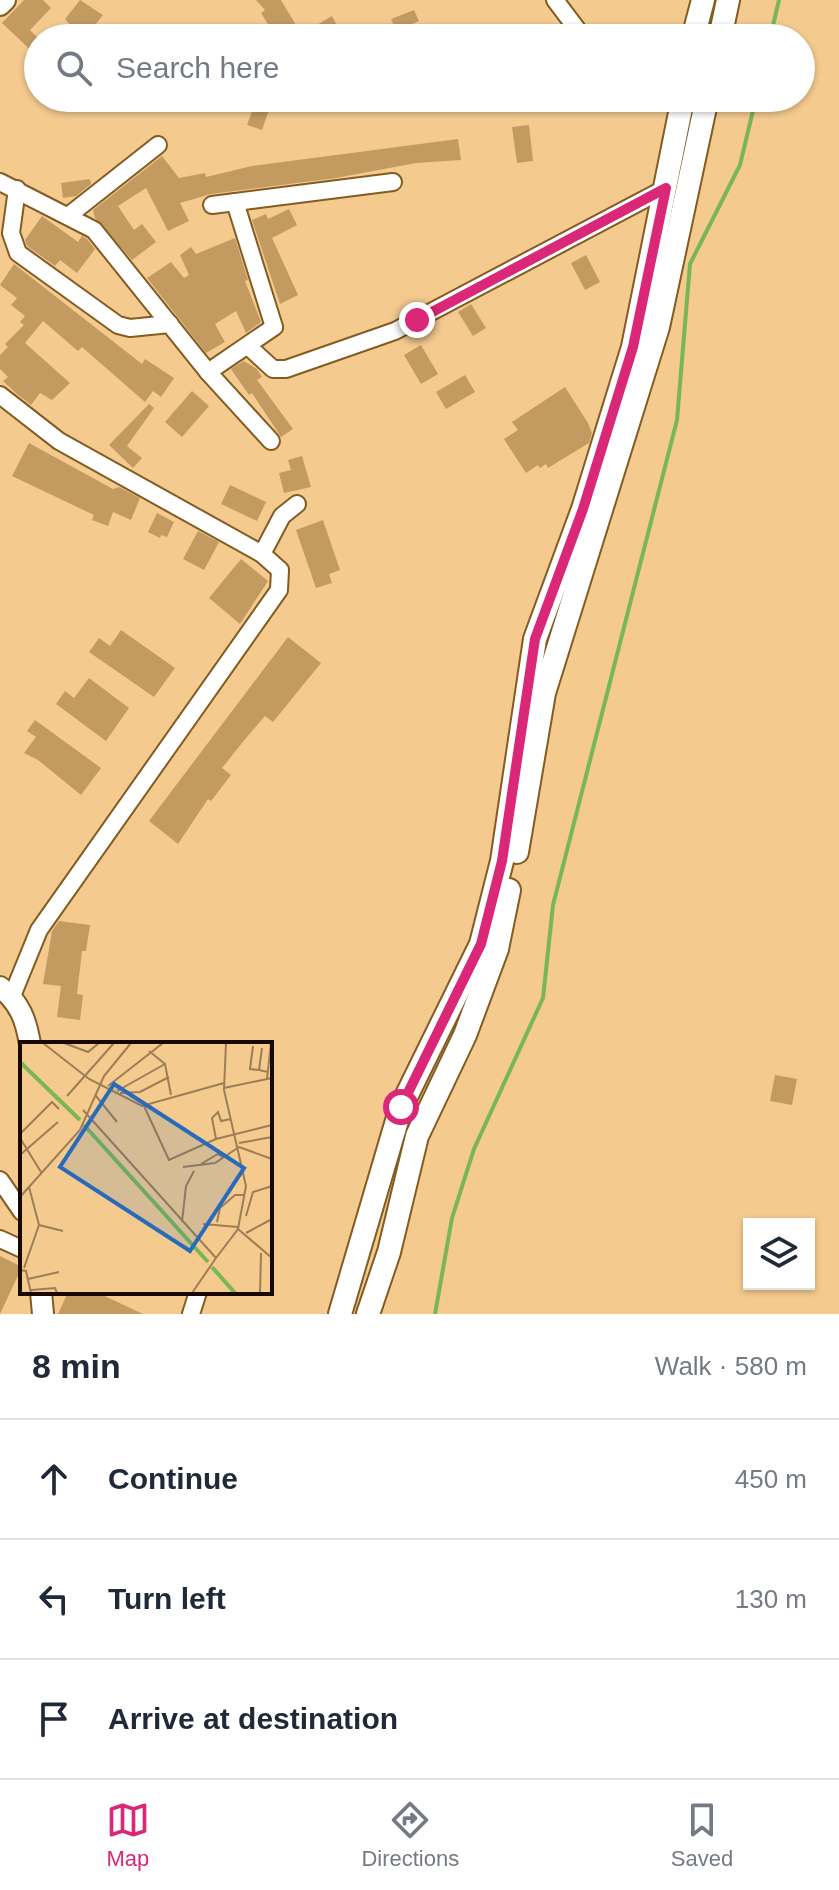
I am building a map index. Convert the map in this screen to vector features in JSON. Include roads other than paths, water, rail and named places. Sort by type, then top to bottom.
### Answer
[{"type":"main road","points":[[697,24],[703,0]]},
{"type":"main road","points":[[723,24],[728,0]]},
{"type":"main road","points":[[340,1314],[401,1107],[481,944],[502,861],[535,639],[583,509],[633,347],[680,112]]},
{"type":"main road","points":[[368,1314],[389,1252],[417,1136],[465,1035],[497,949],[524,821],[544,693],[658,327],[704,112]]},
{"type":"street","points":[[0,5],[5,0]]},
{"type":"street","points":[[555,0],[573,24]]},
{"type":"street","points":[[68,216],[158,145]]},
{"type":"street","points":[[0,182],[94,230],[208,372],[271,441]]},
{"type":"street","points":[[212,205],[393,182]]},
{"type":"street","points":[[248,346],[273,369],[286,369],[395,331],[666,188]]},
{"type":"street","points":[[17,189],[11,233],[18,253],[118,325],[130,328],[170,324]]},
{"type":"street","points":[[208,372],[271,332],[273,319],[235,202]]},
{"type":"street","points":[[0,395],[59,441],[262,554],[280,570],[279,590],[39,930],[6,991],[25,1016],[30,1042]]},
{"type":"street","points":[[262,554],[282,516],[297,504]]},
{"type":"street","points":[[0,1180],[20,1209]]},
{"type":"street","points":[[0,1239],[20,1248]]},
{"type":"street","points":[[41,1294],[43,1314]]},
{"type":"street","points":[[191,1314],[197,1294]]},
{"type":"waterway","points":[[773,24],[779,0]]},
{"type":"waterway","points":[[435,1314],[452,1218],[474,1149],[543,998],[553,905],[677,420],[690,264],[740,165],[753,112]]}]
